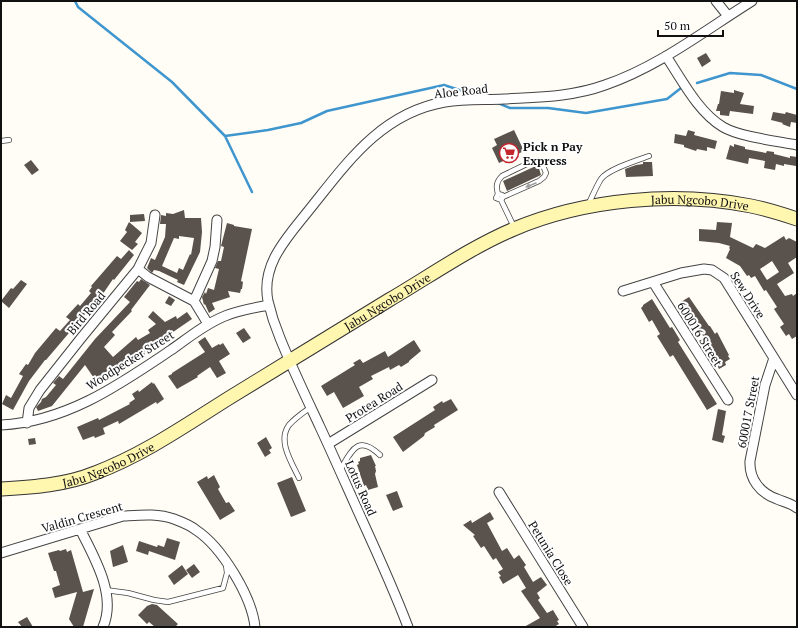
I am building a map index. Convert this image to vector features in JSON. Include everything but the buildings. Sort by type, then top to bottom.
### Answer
[{"type":"main road","name":"Jabu Ngcobo Drive","points":[[1,489],[61,483],[94,474],[130,457],[177,431],[459,258],[515,229],[557,214],[588,207],[629,201],[703,199],[750,206],[797,219]]},
{"type":"street","points":[[716,1],[728,16]]},
{"type":"street","name":"Aloe Road","points":[[289,361],[272,317],[269,305],[267,291],[268,277],[272,264],[278,251],[289,236],[358,150],[380,131],[392,123],[424,108],[445,102],[542,97],[579,92],[625,78],[666,56],[752,1]]},
{"type":"street","points":[[666,56],[702,109],[710,118],[724,128],[738,133],[797,145]]},
{"type":"street","name":"Bird Road","points":[[27,423],[29,408],[40,390],[138,269],[151,243],[154,216]]},
{"type":"street","points":[[194,301],[212,261],[215,247],[217,220]]},
{"type":"street","points":[[138,269],[148,277],[194,301],[208,324]]},
{"type":"street","name":"Sew Drive","points":[[623,291],[681,273],[704,269],[712,270],[720,275],[797,395]]},
{"type":"street","name":"600016 Street","points":[[653,282],[728,400]]},
{"type":"street","name":"Woodpecker Street","points":[[1,425],[27,423],[65,412],[101,394],[130,377],[208,324],[231,314],[269,305]]},
{"type":"street","name":"600017 Street","points":[[774,358],[765,385],[750,461],[750,473],[755,483],[762,491],[775,498],[792,504],[797,508]]},
{"type":"street","name":"Lotus Road","points":[[289,361],[340,470],[408,627]]},
{"type":"street","name":"Protea Road","points":[[328,444],[432,380]]},
{"type":"street","name":"Petunia Close","points":[[499,492],[583,627]]},
{"type":"street","name":"Valdin Crescent","points":[[1,553],[123,516],[143,515],[166,517],[184,523],[196,530],[218,550],[237,579],[250,604],[256,627]]},
{"type":"street","points":[[80,529],[97,563],[107,598],[107,611],[103,627]]},
{"type":"lane","points":[[1,141],[9,140]]},
{"type":"lane","points":[[588,207],[604,176],[623,166],[650,156]]},
{"type":"lane","points":[[538,160],[542,163],[546,173],[542,179],[502,199],[496,198],[498,194],[497,184],[502,176],[538,160]]},
{"type":"lane","points":[[502,199],[515,229]]},
{"type":"lane","points":[[299,478],[286,447],[286,433],[292,423],[310,407]]},
{"type":"lane","points":[[340,470],[352,451],[358,446],[369,446],[380,455]]},
{"type":"lane","points":[[105,590],[128,593],[161,601],[177,600],[223,588],[227,574],[226,561]]},
{"type":"waterway","points":[[75,1],[78,7],[172,82],[225,136],[252,192]]},
{"type":"waterway","points":[[697,83],[730,73],[761,75],[797,89]]},
{"type":"waterway","points":[[225,136],[268,130],[301,123],[327,111],[444,85],[478,96]]},
{"type":"waterway","points":[[498,103],[510,108],[548,108],[586,113],[667,99],[681,88]]},
{"type":"place","name":"Pick n Pay Express","points":[[509,153]]}]
